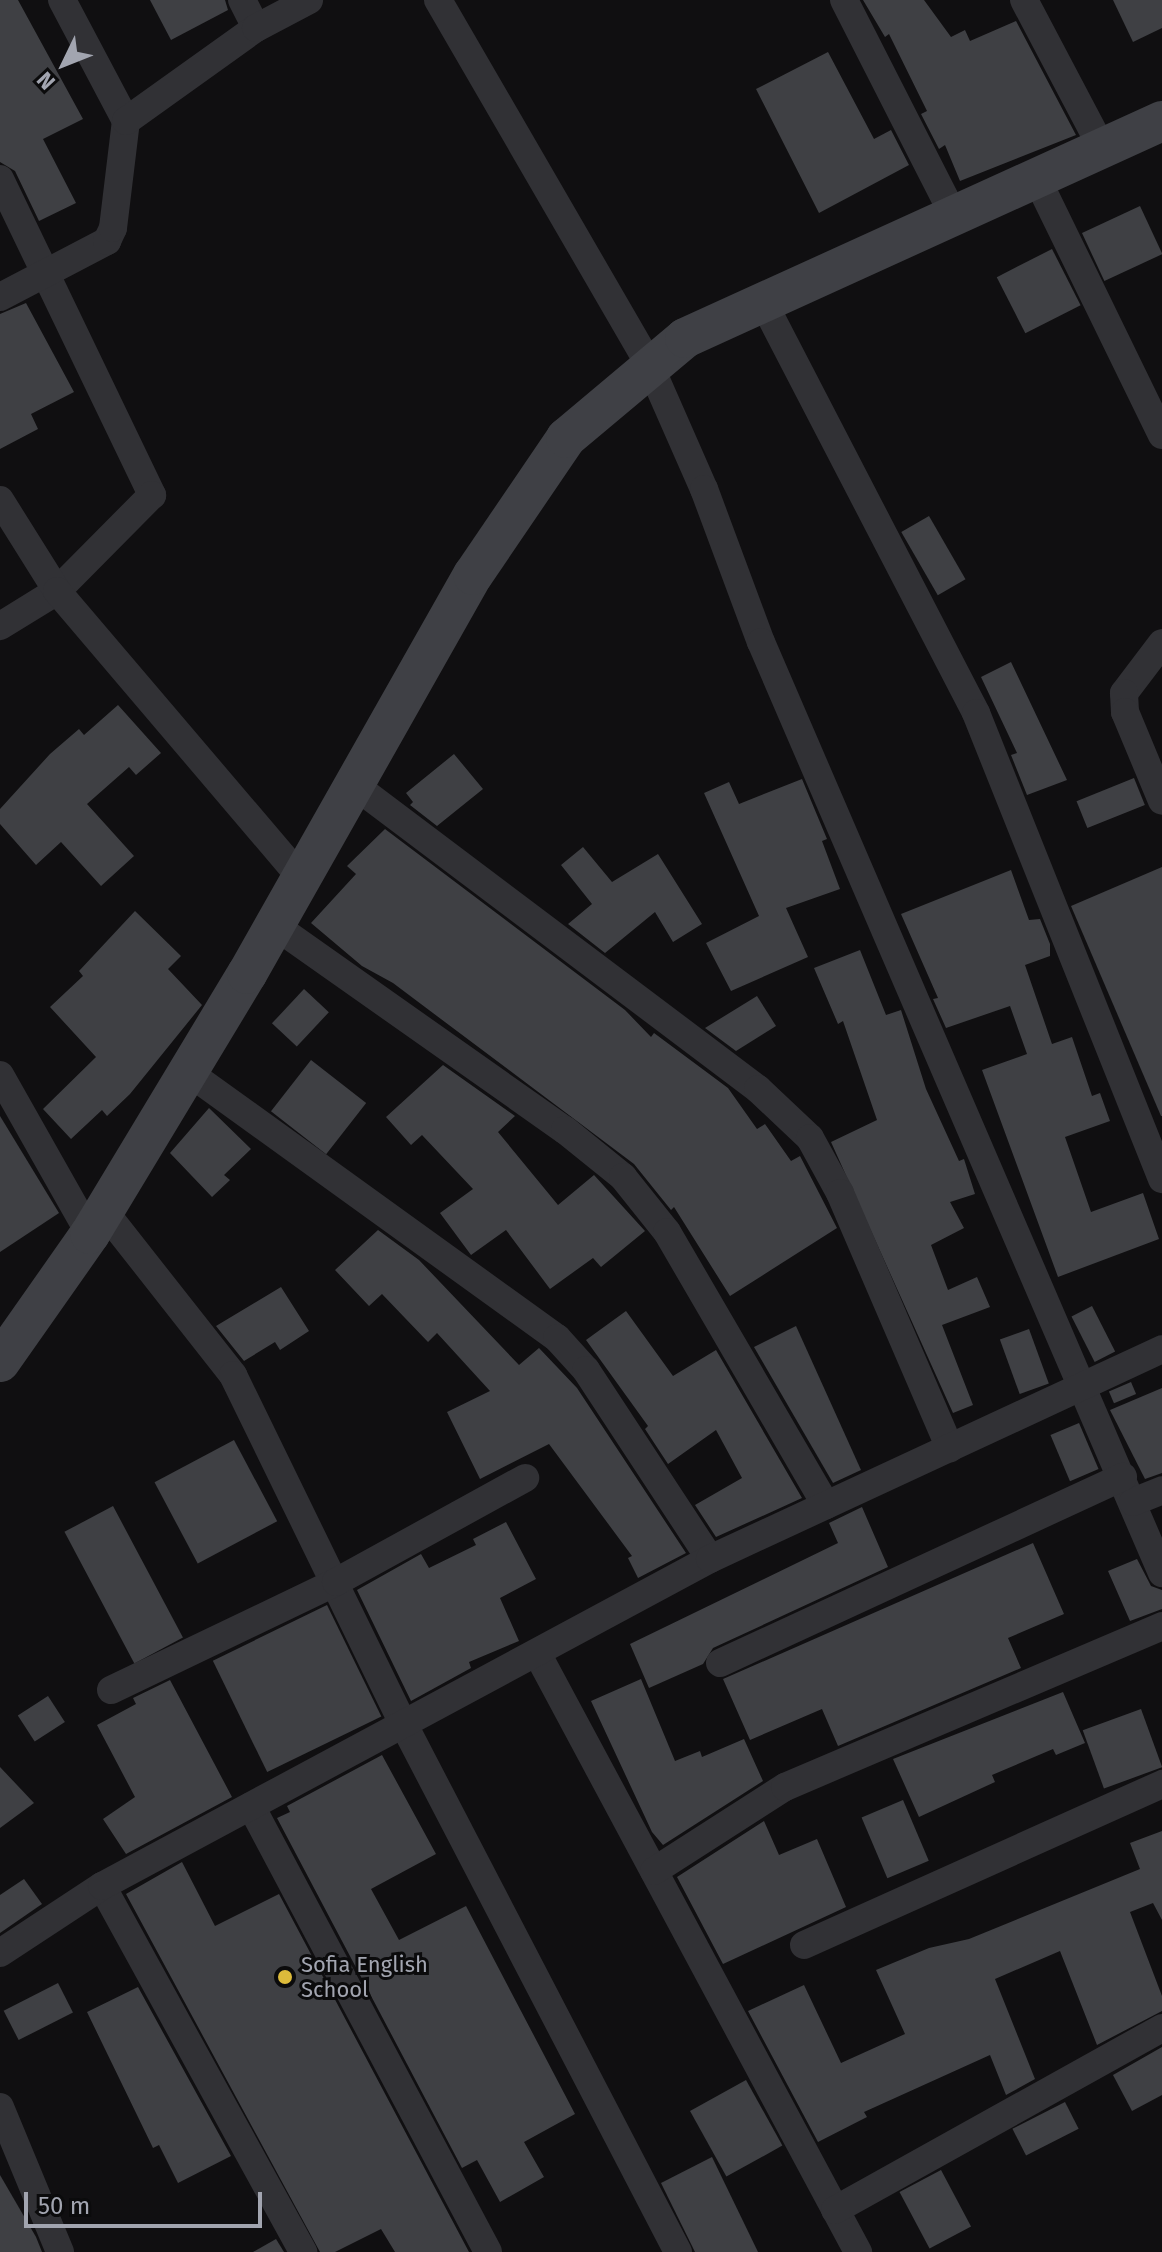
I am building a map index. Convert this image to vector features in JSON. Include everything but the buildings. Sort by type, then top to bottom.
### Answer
[{"type":"street","points":[[0,297],[46,276],[107,241],[113,228],[126,121],[62,0]]},
{"type":"street","points":[[242,0],[256,28]]},
{"type":"street","points":[[126,121],[256,28],[309,0]]},
{"type":"street","points":[[438,0],[649,364],[704,489],[761,642],[1084,1385],[1162,1573]]},
{"type":"street","points":[[844,0],[953,214]]},
{"type":"street","points":[[1024,0],[1102,148]]},
{"type":"street","points":[[0,1362],[97,1222],[274,925],[473,575],[566,438],[649,364],[685,338],[762,300],[1162,121]]},
{"type":"street","points":[[1036,177],[1162,435]]},
{"type":"street","points":[[0,179],[152,495],[57,591],[0,626]]},
{"type":"street","points":[[762,300],[982,726],[1162,1179]]},
{"type":"street","points":[[0,500],[57,591],[300,877]]},
{"type":"street","points":[[1162,643],[1124,693],[1125,712],[1162,801]]},
{"type":"street","points":[[353,784],[758,1089],[810,1138],[840,1193],[950,1448]]},
{"type":"street","points":[[274,925],[565,1130],[623,1177],[667,1232],[826,1505]]},
{"type":"street","points":[[188,1072],[557,1338],[586,1370],[710,1559]]},
{"type":"street","points":[[0,1075],[97,1222],[233,1375],[404,1725],[678,2252]]},
{"type":"street","points":[[0,1953],[102,1886],[710,1559],[1162,1349]]},
{"type":"street","points":[[111,1690],[336,1582],[525,1478]]},
{"type":"street","points":[[720,1663],[1128,1490],[1162,1490]]},
{"type":"street","points":[[654,1871],[785,1787],[1162,1626]]},
{"type":"street","points":[[537,1653],[858,2252]]},
{"type":"street","points":[[804,1945],[1162,1784]]},
{"type":"street","points":[[251,1806],[488,2252]]},
{"type":"street","points":[[102,1886],[303,2252]]},
{"type":"street","points":[[835,2210],[1162,2028]]},
{"type":"street","points":[[0,2107],[60,2252]]},
{"type":"place","name":"Sofia English School","points":[[285,1977]]}]
